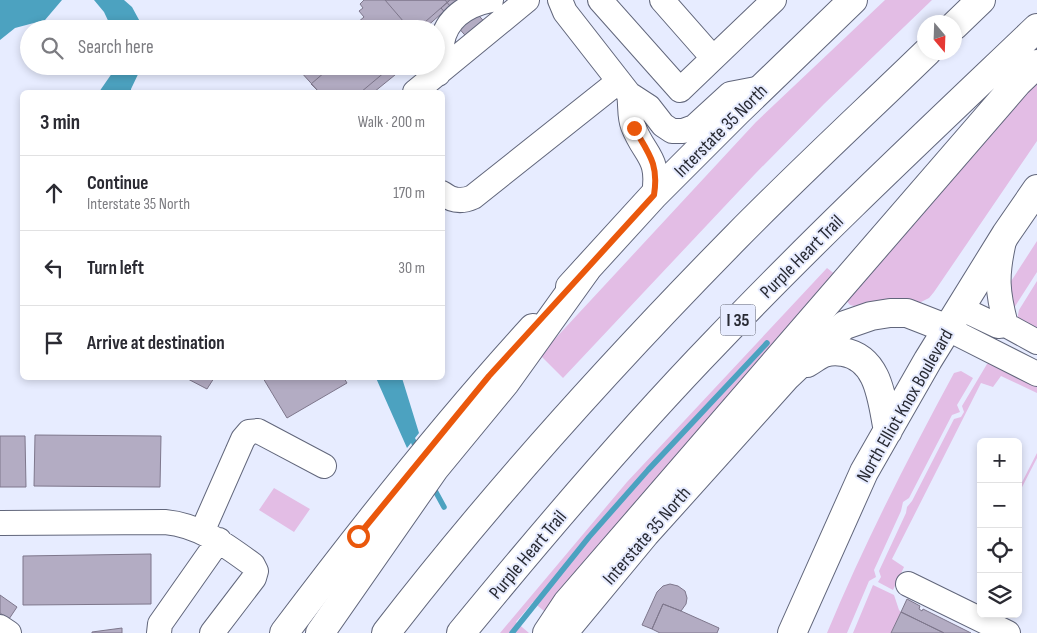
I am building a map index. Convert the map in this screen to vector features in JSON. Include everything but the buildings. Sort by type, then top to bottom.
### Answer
[{"type":"main road","name":"Interstate 35 North","points":[[396,505],[435,468],[497,379],[586,270],[654,195],[853,0]]},
{"type":"main road","points":[[962,18],[981,0]]},
{"type":"main road","name":"Purple Heart Trail","points":[[461,633],[598,470],[715,342],[819,238],[1037,28]]},
{"type":"main road","points":[[386,633],[465,533],[589,392],[738,235],[919,60]]},
{"type":"main road","points":[[547,633],[573,596],[994,109],[1037,64]]},
{"type":"main road","name":"North Elliot Knox Boulevard","points":[[792,633],[864,472],[928,360],[1006,234],[1037,189]]},
{"type":"main road","name":"Interstate 35 North","points":[[563,633],[645,534],[787,376],[831,335],[845,325],[870,316],[890,312],[954,318]]},
{"type":"main road","points":[[787,376],[824,353],[839,351],[851,353],[865,363],[875,376],[888,431]]},
{"type":"main road","points":[[284,633],[396,505]]},
{"type":"main road","points":[[320,633],[396,505]]},
{"type":"lane","points":[[445,34],[447,28],[460,11],[491,0]]},
{"type":"lane","points":[[501,0],[527,0]]},
{"type":"lane","points":[[445,68],[527,0]]},
{"type":"lane","points":[[560,0],[565,12],[624,88],[649,106],[668,128],[678,131],[694,127],[730,94],[756,89],[760,90]]},
{"type":"lane","points":[[600,0],[680,90],[774,0]]},
{"type":"lane","points":[[662,0],[713,58]]},
{"type":"lane","points":[[418,90],[437,75]]},
{"type":"lane","points":[[445,195],[454,200],[474,198],[624,88]]},
{"type":"lane","points":[[624,88],[631,121],[654,163],[657,176],[654,195]]},
{"type":"lane","points":[[1006,234],[998,265],[998,277],[1006,326]]},
{"type":"lane","points":[[954,318],[1006,326],[1037,342]]},
{"type":"lane","points":[[954,318],[1037,374]]},
{"type":"lane","points":[[159,633],[160,624],[210,536],[243,439],[249,432],[258,431],[324,466]]},
{"type":"lane","points":[[0,523],[165,522],[177,524],[210,536],[253,564],[256,571],[254,578],[212,633]]},
{"type":"lane","points":[[908,584],[1008,633]]},
{"type":"lane","points":[[0,627],[8,633]]},
{"type":"shaded area","points":[[885,0],[932,0],[824,104],[755,174],[563,378],[540,355],[756,122]]},
{"type":"shaded area","points":[[1037,82],[1037,141],[929,298],[919,303],[894,300],[850,305],[846,300]]},
{"type":"shaded area","points":[[1037,241],[1037,272],[1014,308],[1010,309],[1008,286]]},
{"type":"shaded area","points":[[827,268],[836,275],[549,615],[533,602],[516,622],[529,633],[500,633],[627,482]]},
{"type":"shaded area","points":[[1037,281],[1037,330],[1017,320],[1019,310]]},
{"type":"shaded area","points":[[992,361],[1028,378],[1031,385],[1037,386],[1037,393],[1001,376],[993,387],[981,383],[892,559],[904,567],[893,590],[878,582],[881,577],[879,571],[907,507],[912,501],[954,419],[961,417],[964,412],[962,406],[987,364]]},
{"type":"shaded area","points":[[961,371],[973,378],[957,405],[960,412],[952,415],[909,498],[903,502],[901,511],[874,570],[876,577],[869,581],[847,633],[827,633],[871,534],[903,469],[954,373]]},
{"type":"shaded area","points":[[1037,453],[1037,458],[1022,487],[1022,482]]},
{"type":"shaded area","points":[[274,488],[310,509],[294,532],[259,510]]},
{"type":"shaded area","points":[[873,585],[894,595],[901,612],[891,633],[853,633]]},
{"type":"water","points":[[0,0],[62,0],[45,20],[20,20],[20,27],[15,28],[0,40]]},
{"type":"water","points":[[94,0],[124,0],[132,7],[139,20],[108,20]]},
{"type":"water","points":[[111,75],[138,75],[131,90],[100,90]]},
{"type":"water","points":[[377,380],[403,380],[419,433],[407,448]]},
{"type":"waterway","points":[[512,633],[589,537],[648,470],[767,343]]},
{"type":"waterway","points":[[413,440],[417,451]]},
{"type":"waterway","points":[[432,485],[444,507]]},
{"type":"route","points":[[358,536],[489,376],[654,195],[657,176],[654,163],[634,128]]}]
